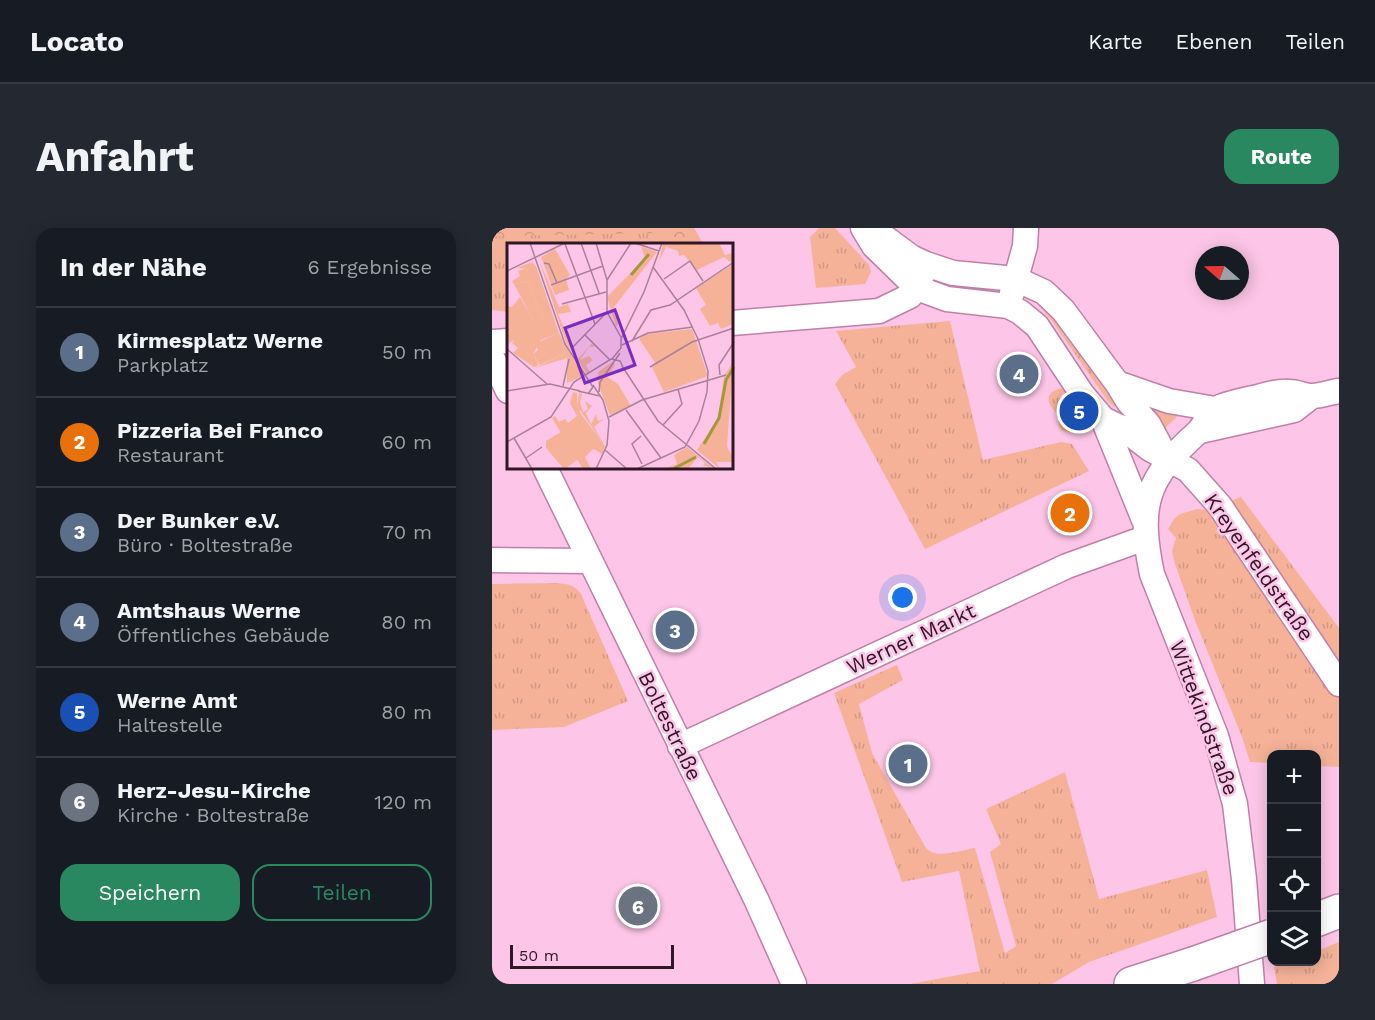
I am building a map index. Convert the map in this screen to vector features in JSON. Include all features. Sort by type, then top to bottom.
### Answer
[{"type":"main road","points":[[1321,918],[1339,911]]},
{"type":"main road","points":[[1131,984],[1267,938]]},
{"type":"street","name":"Kreyenfeldstraße","points":[[863,228],[874,246],[917,288],[947,299],[1008,306],[1020,312],[1037,326],[1082,394],[1103,419],[1145,529]]},
{"type":"street","points":[[872,228],[911,257],[926,264],[953,273],[1016,279],[1044,292],[1063,310],[1128,401],[1149,425],[1168,461]]},
{"type":"street","points":[[1008,306],[1025,246],[1026,228]]},
{"type":"street","points":[[734,322],[879,311],[910,296],[917,288],[926,264]]},
{"type":"street","points":[[492,342],[507,341]]},
{"type":"street","points":[[492,357],[507,389]]},
{"type":"street","points":[[1117,383],[1169,401],[1215,409],[1258,397],[1290,392],[1312,396],[1339,390]]},
{"type":"street","points":[[1200,430],[1294,410],[1312,396]]},
{"type":"street","name":"Wittekindstraße","points":[[1215,409],[1200,430],[1184,443],[1156,478],[1150,495],[1145,529],[1152,574],[1215,736],[1235,804],[1244,879],[1252,984]]},
{"type":"street","name":"Kreyenfeldstraße","points":[[1103,419],[1124,429],[1168,461],[1188,470],[1221,506],[1339,684]]},
{"type":"street","name":"Boltestraße","points":[[546,470],[756,899],[794,984]]},
{"type":"street","name":"Werner Markt","points":[[680,746],[1145,529]]},
{"type":"street","points":[[492,560],[590,561]]},
{"type":"green space","points":[[492,228],[694,228],[702,243],[507,243],[507,312],[492,310]]},
{"type":"green space","points":[[492,228],[694,228],[702,243],[668,243],[663,233],[492,236]]},
{"type":"green space","points":[[819,228],[835,228],[869,265],[871,272],[865,284],[816,288],[810,237]]},
{"type":"green space","points":[[1035,301],[1046,306],[1119,404],[1114,407],[1107,400],[1052,321]]},
{"type":"green space","points":[[950,321],[983,460],[1061,442],[1072,444],[1089,471],[925,549],[835,384],[842,375],[856,367],[836,331]]},
{"type":"green space","points":[[1061,388],[1065,392],[1060,396],[1068,407],[1073,404],[1086,426],[1070,432],[1059,427],[1058,414],[1051,407],[1049,398],[1052,392]]},
{"type":"green space","points":[[1140,401],[1180,414],[1165,428]]},
{"type":"green space","points":[[1241,497],[1339,628],[1339,767],[1321,766],[1321,750],[1267,750],[1267,763],[1250,762],[1175,564],[1172,551],[1176,538],[1168,529],[1180,514],[1197,509],[1208,510]]},
{"type":"green space","points":[[557,583],[571,586],[581,594],[628,701],[564,727],[492,730],[492,584]]},
{"type":"green space","points":[[897,665],[903,680],[859,704],[872,753],[926,848],[931,852],[942,854],[975,848],[1005,953],[1016,946],[990,852],[1001,844],[986,809],[1065,772],[1099,899],[1207,870],[1217,917],[1089,962],[1052,984],[910,984],[980,971],[959,871],[902,882],[834,693]]},
{"type":"green space","points":[[1339,942],[1339,984],[1277,984],[1274,967],[1321,966],[1321,949]]},
{"type":"place","name":"Amtshaus Werne","points":[[1019,374]]},
{"type":"place","name":"Werne Amt","points":[[1079,411]]},
{"type":"place","name":"Pizzeria Bei Franco","points":[[1070,513]]},
{"type":"place","name":"Der Bunker e.V.","points":[[675,630]]},
{"type":"place","name":"Kirmesplatz Werne","points":[[908,764]]},
{"type":"place","name":"Herz-Jesu-Kirche","points":[[638,906]]}]
